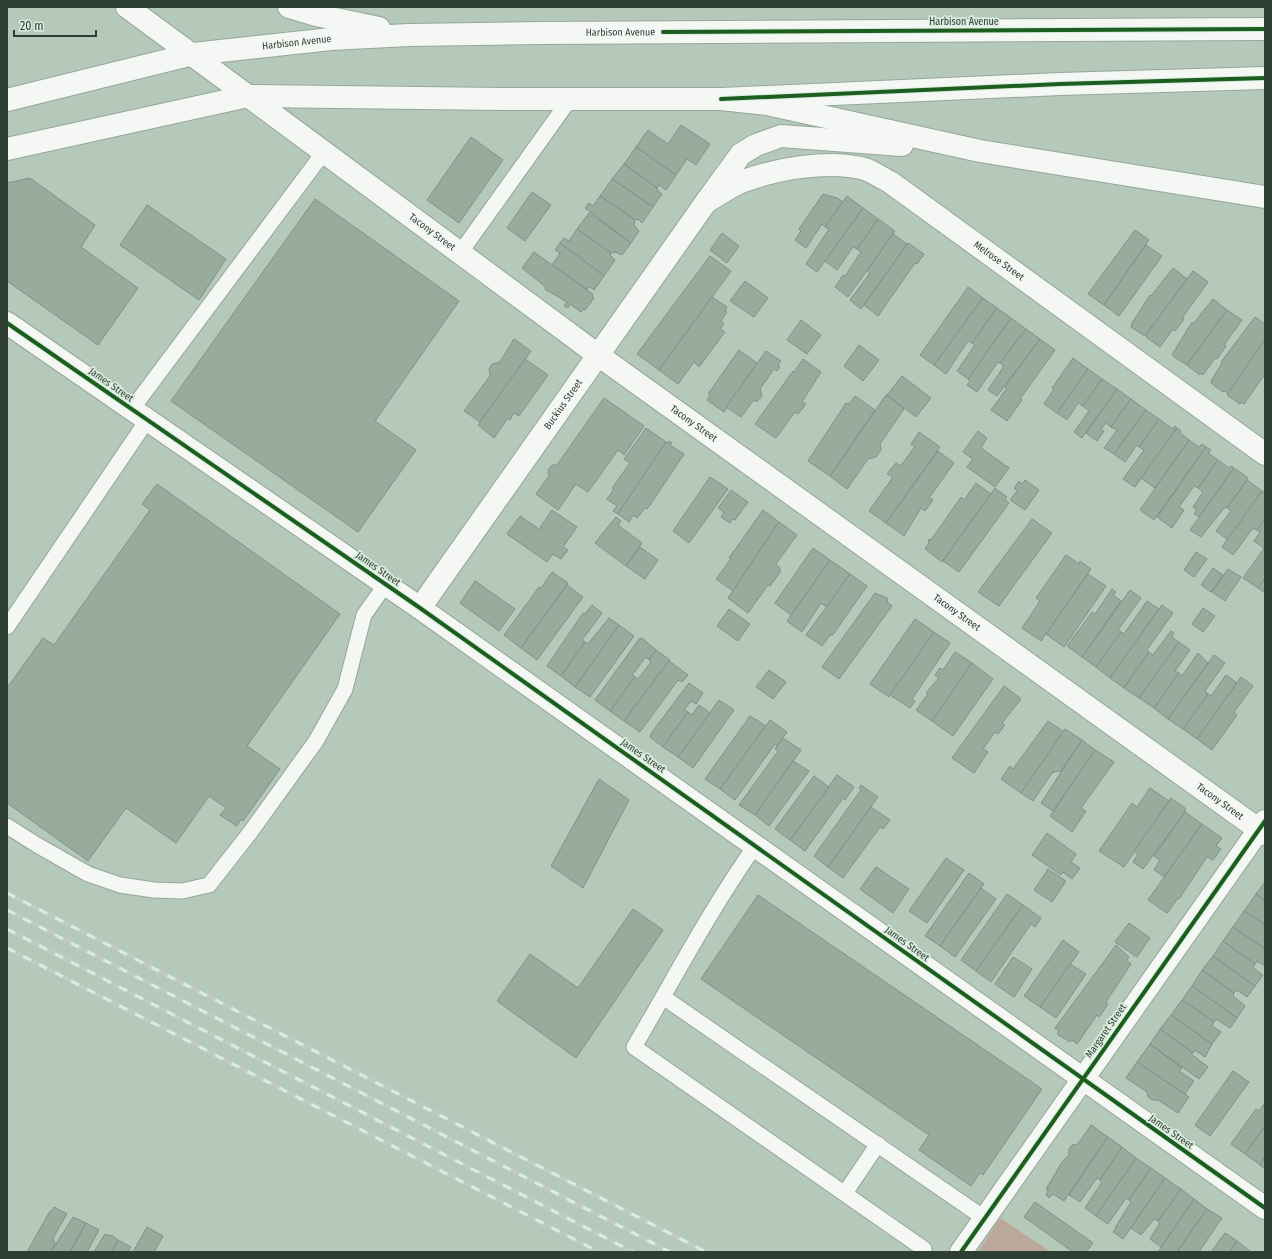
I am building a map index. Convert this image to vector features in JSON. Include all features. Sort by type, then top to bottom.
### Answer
[{"type":"main road","name":"Tacony Street","points":[[127,7],[193,54],[598,355],[1263,828]]},
{"type":"main road","points":[[289,7],[316,15],[410,35]]},
{"type":"main road","name":"Harbison Avenue","points":[[7,100],[193,54],[331,39],[410,35],[1265,29]]},
{"type":"main road","points":[[7,149],[248,96],[722,99],[1060,84],[1265,78]]},
{"type":"main road","points":[[722,99],[767,104],[980,151],[1265,197]]},
{"type":"main road","name":"Buckius Street","points":[[420,608],[741,154],[756,145],[781,136],[980,151]]},
{"type":"main road","name":"Melrose Street","points":[[706,202],[740,183],[760,176],[787,170],[815,166],[836,166],[866,170],[890,182],[1265,454]]},
{"type":"main road","name":"James Street","points":[[7,323],[386,584],[1265,1208]]},
{"type":"main road","name":"Margaret Street","points":[[961,1252],[1082,1079],[1263,828]]},
{"type":"lane","points":[[460,253],[570,99]]},
{"type":"lane","points":[[7,627],[140,414],[324,152]]},
{"type":"lane","points":[[7,826],[88,874],[120,885],[154,890],[182,891],[209,885],[249,834],[316,741],[345,689],[364,615],[386,584]]},
{"type":"lane","points":[[755,846],[731,881],[684,957],[634,1047],[924,1249]]},
{"type":"lane","points":[[663,997],[984,1218]]},
{"type":"lane","points":[[845,1193],[878,1144]]},
{"type":"shaded area","points":[[1000,1218],[1051,1252],[978,1252]]},
{"type":"building","points":[[681,125],[710,144],[696,165],[687,159],[676,175],[636,147],[648,130],[668,144]]},
{"type":"building","points":[[471,137],[503,160],[459,223],[427,200]]},
{"type":"building","points":[[636,147],[676,175],[666,190],[659,185],[657,188],[624,164]]},
{"type":"building","points":[[624,164],[657,188],[662,194],[653,207],[612,179]]},
{"type":"building","points":[[30,178],[95,225],[81,247],[138,288],[98,345],[7,281],[7,183]]},
{"type":"building","points":[[612,179],[653,207],[642,223],[638,219],[635,220],[600,196]]},
{"type":"building","points":[[532,192],[551,205],[525,241],[507,228]]},
{"type":"building","points":[[823,194],[837,198],[843,202],[825,227],[822,224],[806,248],[795,240],[801,231],[799,229]]},
{"type":"building","points":[[600,196],[635,220],[634,225],[639,231],[631,243],[585,208],[589,203],[593,206]]},
{"type":"building","points":[[847,196],[863,208],[817,272],[806,264],[829,229],[825,227]]},
{"type":"building","points":[[315,199],[459,301],[375,421],[416,450],[358,532],[171,401]]},
{"type":"building","points":[[147,205],[226,259],[199,300],[120,245]]},
{"type":"building","points":[[863,208],[878,219],[857,249],[853,247],[837,270],[825,261]]},
{"type":"building","points":[[589,213],[631,243],[622,255],[615,252],[611,253],[577,229]]},
{"type":"building","points":[[878,219],[895,231],[848,297],[835,287],[843,275],[845,276],[861,252],[857,249]]},
{"type":"building","points":[[577,229],[611,253],[610,255],[615,260],[604,276],[560,243],[564,238],[569,241]]},
{"type":"building","points":[[1135,230],[1149,240],[1104,305],[1088,294]]},
{"type":"building","points":[[722,233],[739,246],[727,263],[710,250]]},
{"type":"building","points":[[893,234],[907,244],[861,309],[850,300],[870,273],[867,271]]},
{"type":"building","points":[[560,243],[604,276],[594,290],[590,287],[586,289],[552,265],[560,253],[555,250]]},
{"type":"building","points":[[908,243],[924,254],[917,264],[915,263],[878,316],[864,305]]},
{"type":"building","points":[[1146,245],[1162,256],[1119,316],[1104,305]]},
{"type":"building","points":[[534,252],[593,294],[592,296],[594,298],[585,310],[583,309],[581,312],[570,304],[568,308],[564,306],[567,302],[545,289],[546,287],[522,268]]},
{"type":"building","points":[[710,256],[731,271],[659,370],[637,354]]},
{"type":"building","points":[[1173,268],[1187,279],[1145,336],[1131,327],[1132,323],[1150,295],[1151,296]]},
{"type":"building","points":[[1193,271],[1208,282],[1182,318],[1184,319],[1175,331],[1173,329],[1160,347],[1146,337],[1146,335]]},
{"type":"building","points":[[745,281],[768,298],[754,317],[730,301]]},
{"type":"building","points":[[968,287],[983,298],[934,365],[920,355]]},
{"type":"building","points":[[712,297],[727,307],[725,311],[727,312],[721,321],[724,324],[720,329],[725,332],[699,367],[694,362],[678,384],[659,370]]},
{"type":"building","points":[[983,298],[997,308],[972,343],[968,341],[946,374],[934,365]]},
{"type":"building","points":[[1213,299],[1227,310],[1187,365],[1173,356],[1173,353],[1192,322],[1193,324]]},
{"type":"building","points":[[997,308],[1011,318],[968,379],[957,371],[975,345],[972,343]]},
{"type":"building","points":[[1227,310],[1242,320],[1224,345],[1226,346],[1217,359],[1215,358],[1203,375],[1201,373],[1200,375],[1187,365]]},
{"type":"building","points":[[1255,317],[1265,324],[1265,339],[1229,394],[1225,391],[1223,392],[1211,383],[1211,381],[1222,363],[1221,362]]},
{"type":"building","points":[[1011,318],[1026,329],[1000,363],[998,362],[977,392],[967,385],[970,381],[968,379]]},
{"type":"building","points":[[801,320],[821,335],[807,354],[787,340]]},
{"type":"building","points":[[1026,329],[1040,339],[997,396],[988,390],[1004,366],[1000,363]]},
{"type":"building","points":[[514,339],[531,351],[480,422],[464,411],[490,376],[489,369],[492,364],[500,362]]},
{"type":"building","points":[[1040,339],[1055,350],[1020,399],[1022,400],[1007,421],[991,410],[1007,388],[1005,387]]},
{"type":"building","points":[[1265,339],[1265,374],[1244,404],[1241,402],[1240,404],[1227,395]]},
{"type":"building","points":[[859,345],[879,360],[863,381],[844,366]]},
{"type":"building","points":[[739,350],[757,363],[724,412],[707,400],[710,396],[708,394]]},
{"type":"building","points":[[766,351],[781,361],[778,365],[780,367],[777,371],[774,369],[760,389],[762,396],[758,401],[753,401],[741,417],[726,407]]},
{"type":"building","points":[[1073,358],[1088,369],[1057,413],[1044,404],[1054,389],[1052,388]]},
{"type":"building","points":[[525,359],[548,375],[519,416],[514,413],[510,420],[508,418],[494,438],[478,425]]},
{"type":"building","points":[[803,359],[821,372],[802,402],[806,404],[798,414],[795,412],[776,438],[755,424]]},
{"type":"building","points":[[1088,369],[1102,379],[1083,406],[1078,403],[1067,420],[1057,413]]},
{"type":"building","points":[[902,376],[931,398],[916,417],[887,395]]},
{"type":"building","points":[[1102,379],[1117,389],[1082,438],[1074,432],[1089,411],[1083,406]]},
{"type":"building","points":[[1117,389],[1131,399],[1111,427],[1106,423],[1101,429],[1104,431],[1097,441],[1086,433]]},
{"type":"building","points":[[886,395],[904,409],[880,444],[881,450],[876,457],[868,459],[847,489],[830,476]]},
{"type":"building","points":[[855,396],[875,410],[830,476],[808,461],[846,403],[849,404]]},
{"type":"building","points":[[604,398],[644,426],[624,455],[618,450],[588,492],[576,484],[558,510],[536,494],[549,476],[548,470],[552,465],[557,465]]},
{"type":"building","points":[[1131,399],[1146,410],[1114,454],[1104,448],[1117,430],[1111,427]]},
{"type":"building","points":[[1146,410],[1159,419],[1139,447],[1137,445],[1125,462],[1114,454]]},
{"type":"building","points":[[1159,419],[1173,429],[1175,426],[1177,428],[1135,487],[1123,479],[1144,450],[1139,447]]},
{"type":"building","points":[[646,428],[666,442],[618,514],[613,511],[617,506],[607,499],[614,489],[612,488],[630,463],[624,459]]},
{"type":"building","points":[[1177,428],[1181,431],[1180,433],[1189,440],[1155,488],[1141,478]]},
{"type":"building","points":[[978,431],[987,438],[981,448],[1009,468],[995,487],[967,467],[973,459],[963,452]]},
{"type":"building","points":[[919,432],[940,447],[886,523],[869,511],[893,477],[887,474],[896,463],[901,466],[915,446],[911,444]]},
{"type":"building","points":[[1189,440],[1199,447],[1202,444],[1206,447],[1154,520],[1140,510]]},
{"type":"building","points":[[669,441],[672,443],[670,445],[684,454],[647,509],[645,508],[637,518],[633,515],[629,522],[618,514],[666,442],[668,443]]},
{"type":"building","points":[[1206,447],[1211,450],[1208,453],[1218,460],[1198,488],[1194,486],[1179,507],[1184,510],[1172,528],[1157,517]]},
{"type":"building","points":[[938,451],[954,463],[929,498],[933,500],[925,511],[921,508],[904,536],[886,523]]},
{"type":"building","points":[[1218,460],[1229,468],[1231,466],[1234,468],[1199,517],[1194,514],[1197,510],[1193,507],[1203,492],[1198,488]]},
{"type":"building","points":[[1234,468],[1248,478],[1227,508],[1225,507],[1201,537],[1190,530]]},
{"type":"building","points":[[710,477],[728,489],[689,543],[673,531]]},
{"type":"building","points":[[1025,480],[1039,490],[1025,510],[1010,500],[1017,491],[1014,488],[1019,481],[1022,484]]},
{"type":"building","points":[[1247,480],[1262,491],[1228,540],[1216,531],[1231,511],[1227,508]]},
{"type":"building","points":[[976,483],[991,494],[942,562],[925,549],[929,543],[928,541],[929,539],[931,540],[961,497],[964,500]]},
{"type":"building","points":[[157,484],[340,614],[247,746],[280,769],[243,821],[241,819],[237,826],[220,815],[226,808],[209,796],[176,843],[126,808],[88,861],[7,803],[7,695],[10,692],[7,688],[43,638],[54,645],[150,510],[142,504]]},
{"type":"building","points":[[995,488],[1007,497],[1005,500],[1009,503],[959,572],[943,561]]},
{"type":"building","points":[[731,490],[748,502],[735,520],[732,519],[730,523],[721,517],[724,512],[718,508]]},
{"type":"building","points":[[1262,491],[1265,493],[1265,519],[1257,530],[1253,528],[1233,555],[1222,547]]},
{"type":"building","points":[[552,510],[577,527],[563,547],[568,550],[561,559],[553,554],[547,562],[507,534],[520,516],[539,529]]},
{"type":"building","points":[[763,510],[779,522],[733,591],[716,579]]},
{"type":"building","points":[[616,517],[621,521],[618,525],[642,543],[626,566],[595,543]]},
{"type":"building","points":[[1032,519],[1052,533],[999,606],[978,592]]},
{"type":"building","points":[[1265,519],[1264,548],[1254,541],[1260,532],[1257,530]]},
{"type":"building","points":[[779,522],[797,535],[776,564],[781,571],[770,586],[768,585],[748,613],[728,598]]},
{"type":"building","points":[[640,547],[658,560],[645,579],[626,566]]},
{"type":"building","points":[[1265,547],[1265,578],[1258,588],[1243,578]]},
{"type":"building","points":[[813,548],[830,560],[791,615],[775,603]]},
{"type":"building","points":[[1196,552],[1207,559],[1194,577],[1184,570]]},
{"type":"building","points":[[1066,555],[1079,564],[1080,561],[1091,569],[1041,641],[1022,628],[1040,601],[1036,598]]},
{"type":"building","points":[[830,560],[850,574],[827,607],[821,603],[802,632],[787,621]]},
{"type":"building","points":[[1213,568],[1223,575],[1211,592],[1201,585]]},
{"type":"building","points":[[1228,569],[1241,577],[1225,601],[1212,592]]},
{"type":"building","points":[[552,572],[568,583],[521,648],[504,635],[539,587],[541,588]]},
{"type":"building","points":[[850,574],[867,586],[832,636],[831,634],[822,646],[806,635]]},
{"type":"building","points":[[1088,574],[1106,586],[1064,647],[1046,634]]},
{"type":"building","points":[[1265,578],[1265,593],[1258,588]]},
{"type":"building","points":[[475,581],[515,609],[499,631],[460,603]]},
{"type":"building","points":[[567,585],[583,597],[537,660],[521,648]]},
{"type":"building","points":[[1112,589],[1116,592],[1113,595],[1121,601],[1082,657],[1067,646],[1092,612],[1095,614]]},
{"type":"building","points":[[1130,590],[1141,598],[1118,630],[1121,632],[1096,667],[1082,657]]},
{"type":"building","points":[[875,593],[887,598],[888,603],[892,606],[839,679],[822,667]]},
{"type":"building","points":[[1147,601],[1159,609],[1110,678],[1096,667],[1121,632],[1124,634]]},
{"type":"building","points":[[592,605],[602,613],[582,640],[585,642],[561,676],[547,666],[583,613],[585,614]]},
{"type":"building","points":[[1162,605],[1173,613],[1147,650],[1149,652],[1124,688],[1110,678]]},
{"type":"building","points":[[1203,608],[1215,616],[1203,632],[1192,624]]},
{"type":"building","points":[[729,609],[750,624],[738,641],[717,626]]},
{"type":"building","points":[[609,618],[619,625],[575,687],[561,676],[585,642],[588,644]]},
{"type":"building","points":[[915,619],[934,632],[889,697],[870,684]]},
{"type":"building","points":[[619,625],[634,636],[590,697],[575,687]]},
{"type":"building","points":[[1171,631],[1174,633],[1172,637],[1179,642],[1139,698],[1124,688],[1149,652],[1153,655]]},
{"type":"building","points":[[934,632],[950,643],[912,699],[915,701],[910,708],[890,695]]},
{"type":"building","points":[[642,638],[656,650],[649,660],[646,657],[632,675],[635,677],[610,711],[595,700],[639,639]]},
{"type":"building","points":[[1179,642],[1190,650],[1175,671],[1179,673],[1154,708],[1139,698]]},
{"type":"building","points":[[656,650],[670,660],[624,721],[610,711],[635,677],[638,679],[651,662],[649,660]]},
{"type":"building","points":[[955,652],[972,663],[932,721],[916,710],[928,694],[926,693],[939,678],[935,675],[940,668],[943,670]]},
{"type":"building","points":[[1198,653],[1208,663],[1168,719],[1154,708],[1179,673],[1182,676]]},
{"type":"building","points":[[1214,655],[1225,663],[1205,691],[1208,694],[1183,729],[1168,719]]},
{"type":"building","points":[[669,661],[688,675],[682,682],[678,680],[640,732],[624,721]]},
{"type":"building","points":[[972,663],[993,679],[953,736],[932,721]]},
{"type":"building","points":[[769,670],[786,682],[773,699],[756,687]]},
{"type":"building","points":[[1226,675],[1237,683],[1197,739],[1183,729],[1208,694],[1211,696]]},
{"type":"building","points":[[1241,677],[1253,686],[1234,712],[1237,715],[1212,750],[1197,739]]},
{"type":"building","points":[[689,683],[703,693],[696,704],[691,701],[684,710],[688,712],[663,747],[650,737],[652,732]]},
{"type":"building","points":[[1004,686],[1021,699],[1002,723],[1005,725],[998,734],[995,732],[983,749],[988,752],[974,773],[952,758]]},
{"type":"building","points":[[719,700],[734,710],[693,768],[678,757]]},
{"type":"building","points":[[699,705],[710,713],[678,757],[663,747],[688,712],[692,715]]},
{"type":"building","points":[[750,716],[766,726],[720,789],[705,779]]},
{"type":"building","points":[[770,720],[787,732],[777,746],[775,744],[735,800],[720,789]]},
{"type":"building","points":[[1048,721],[1064,732],[1021,793],[1001,779],[1010,766],[1013,769]]},
{"type":"building","points":[[1065,729],[1082,740],[1060,772],[1057,771],[1052,773],[1033,801],[1021,793]]},
{"type":"building","points":[[783,738],[801,750],[755,815],[739,805],[778,751],[775,749]]},
{"type":"building","points":[[1082,740],[1095,750],[1053,811],[1041,803]]},
{"type":"building","points":[[1095,750],[1114,762],[1081,808],[1086,811],[1072,832],[1050,816]]},
{"type":"building","points":[[793,761],[809,771],[769,826],[755,815]]},
{"type":"building","points":[[837,775],[854,787],[845,800],[843,798],[805,851],[790,840]]},
{"type":"building","points":[[814,776],[829,787],[790,840],[775,829]]},
{"type":"building","points":[[599,779],[629,800],[583,888],[551,866]]},
{"type":"building","points":[[861,785],[878,797],[828,867],[814,856],[861,790],[859,788]]},
{"type":"building","points":[[1150,788],[1169,801],[1124,867],[1099,851],[1132,803],[1137,807]]},
{"type":"building","points":[[1171,798],[1185,808],[1185,812],[1143,869],[1133,862],[1138,854],[1134,851]]},
{"type":"building","points":[[871,807],[890,820],[883,829],[880,827],[843,878],[828,867]]},
{"type":"building","points":[[1185,812],[1202,824],[1164,877],[1154,870],[1160,860],[1154,856]]},
{"type":"building","points":[[1202,824],[1222,838],[1216,846],[1221,849],[1213,860],[1207,857],[1179,899],[1178,898],[1167,913],[1148,900]]},
{"type":"building","points":[[1047,833],[1076,854],[1071,862],[1080,868],[1072,879],[1063,872],[1061,875],[1032,855]]},
{"type":"building","points":[[946,858],[964,870],[927,923],[909,911]]},
{"type":"building","points":[[876,867],[909,889],[893,913],[860,889]]},
{"type":"building","points":[[1048,869],[1066,881],[1052,902],[1034,890]]},
{"type":"building","points":[[969,873],[984,884],[940,946],[925,936]]},
{"type":"building","points":[[1265,882],[1265,901],[1256,894]]},
{"type":"building","points":[[981,888],[996,899],[955,957],[940,946]]},
{"type":"building","points":[[1007,894],[1023,905],[976,971],[961,960]]},
{"type":"building","points":[[1256,894],[1265,901],[1265,925],[1244,911]]},
{"type":"building","points":[[758,895],[1042,1089],[983,1175],[980,1173],[971,1186],[919,1150],[929,1135],[701,979]]},
{"type":"building","points":[[1023,905],[1041,918],[1035,927],[1031,924],[991,982],[976,971]]},
{"type":"building","points":[[633,909],[663,930],[576,1058],[497,1001],[530,954],[578,988]]},
{"type":"building","points":[[1244,911],[1265,925],[1265,949],[1233,927]]},
{"type":"building","points":[[1129,923],[1150,938],[1137,957],[1115,942]]},
{"type":"building","points":[[1233,927],[1265,949],[1265,966],[1257,961],[1255,964],[1223,941]]},
{"type":"building","points":[[1063,940],[1079,952],[1040,1007],[1024,996]]},
{"type":"building","points":[[1223,941],[1255,964],[1253,968],[1263,975],[1255,986],[1213,956]]},
{"type":"building","points":[[1116,945],[1129,957],[1127,960],[1131,964],[1106,1002],[1108,1004],[1099,1017],[1097,1015],[1077,1044],[1072,1040],[1070,1042],[1057,1034],[1059,1031],[1055,1028]]},
{"type":"building","points":[[1213,956],[1255,986],[1247,997],[1237,990],[1234,993],[1202,970]]},
{"type":"building","points":[[1013,957],[1032,969],[1014,997],[995,984]]},
{"type":"building","points":[[1070,964],[1086,974],[1056,1018],[1040,1007]]},
{"type":"building","points":[[1202,970],[1234,993],[1233,996],[1245,1006],[1237,1018],[1192,986]]},
{"type":"building","points":[[1192,986],[1237,1018],[1230,1028],[1216,1019],[1214,1022],[1182,1000]]},
{"type":"building","points":[[1182,1000],[1214,1022],[1212,1026],[1221,1032],[1212,1044],[1171,1015]]},
{"type":"building","points":[[1171,1015],[1212,1044],[1205,1057],[1195,1050],[1193,1053],[1160,1029]]},
{"type":"building","points":[[1160,1029],[1193,1053],[1191,1054],[1208,1067],[1199,1079],[1150,1044]]},
{"type":"building","points":[[1150,1044],[1182,1068],[1179,1071],[1194,1081],[1185,1094],[1137,1062]]},
{"type":"building","points":[[1137,1062],[1189,1097],[1178,1113],[1158,1100],[1153,1100],[1148,1097],[1147,1092],[1126,1078]]},
{"type":"building","points":[[1233,1071],[1249,1082],[1210,1136],[1195,1125]]},
{"type":"building","points":[[1265,1103],[1265,1126],[1245,1154],[1231,1144],[1256,1109],[1259,1111]]},
{"type":"building","points":[[1091,1125],[1108,1137],[1064,1201],[1053,1194],[1049,1198],[1046,1195],[1048,1191],[1046,1189],[1062,1162],[1069,1155],[1069,1149],[1072,1145],[1078,1144]]},
{"type":"building","points":[[1265,1126],[1265,1157],[1260,1165],[1245,1154]]},
{"type":"building","points":[[1108,1137],[1122,1147],[1100,1180],[1097,1178],[1080,1202],[1069,1195]]},
{"type":"building","points":[[1122,1147],[1136,1158],[1096,1216],[1085,1208],[1102,1182],[1100,1180]]},
{"type":"building","points":[[1265,1157],[1265,1169],[1260,1165]]},
{"type":"building","points":[[1136,1158],[1151,1168],[1129,1200],[1126,1198],[1108,1224],[1096,1216]]},
{"type":"building","points":[[1151,1168],[1165,1178],[1123,1239],[1113,1232],[1131,1202],[1129,1200]]},
{"type":"building","points":[[1165,1178],[1181,1189],[1158,1221],[1154,1219],[1141,1235],[1131,1228]]},
{"type":"building","points":[[1181,1189],[1194,1199],[1161,1247],[1150,1239],[1160,1223],[1158,1221]]},
{"type":"building","points":[[1194,1199],[1207,1209],[1177,1252],[1158,1252]]},
{"type":"building","points":[[1035,1202],[1093,1243],[1086,1252],[1073,1252],[1024,1217]]},
{"type":"building","points":[[54,1207],[67,1214],[53,1238],[55,1243],[51,1252],[27,1252],[50,1211],[51,1212]]},
{"type":"building","points":[[1207,1209],[1222,1218],[1199,1252],[1177,1252]]},
{"type":"building","points":[[73,1217],[86,1223],[70,1252],[51,1252]]},
{"type":"building","points":[[86,1223],[99,1230],[87,1252],[70,1252]]},
{"type":"building","points":[[147,1227],[163,1236],[154,1252],[133,1252]]},
{"type":"building","points":[[1225,1233],[1237,1241],[1230,1252],[1211,1252]]},
{"type":"building","points":[[105,1234],[111,1235],[118,1240],[112,1252],[94,1252]]},
{"type":"building","points":[[118,1240],[131,1247],[128,1252],[112,1252]]},
{"type":"building","points":[[1237,1241],[1250,1251],[1230,1252]]},
{"type":"railway","points":[[7,893],[706,1252]]},
{"type":"railway","points":[[7,910],[670,1252]]},
{"type":"railway","points":[[7,929],[633,1252]]},
{"type":"railway","points":[[7,948],[599,1252]]},
{"type":"cycle path","points":[[663,32],[1265,29]]},
{"type":"cycle path","points":[[721,99],[1060,84],[1265,78]]},
{"type":"cycle path","points":[[7,323],[420,608],[1265,1208]]},
{"type":"cycle path","points":[[961,1252],[1265,821]]}]
